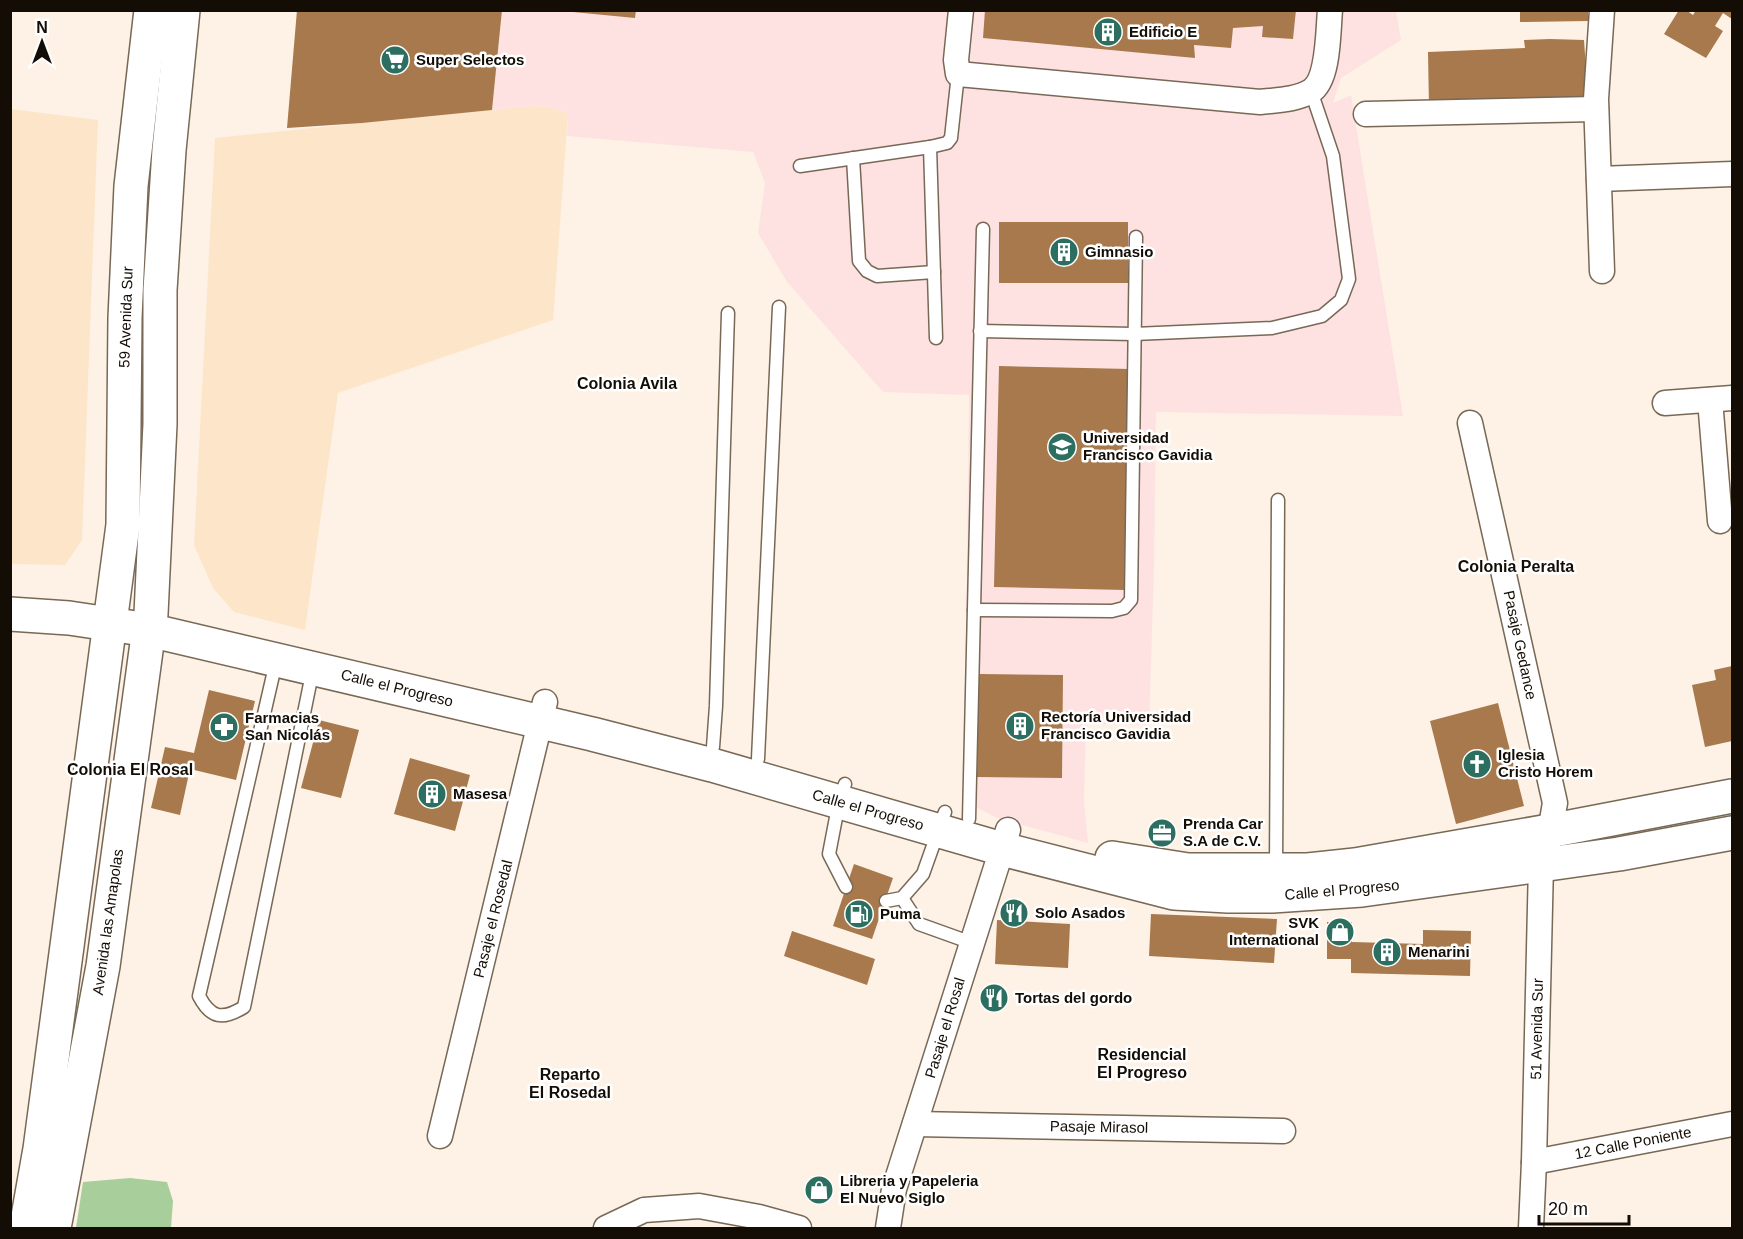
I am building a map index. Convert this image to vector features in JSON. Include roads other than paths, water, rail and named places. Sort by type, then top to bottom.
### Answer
[{"type":"street","name":"59 Avenida Sur","points":[[110,616],[123,525],[125,330],[131,186],[151,10]]},
{"type":"street","points":[[151,622],[160,424],[160,290],[169,150],[183,10]]},
{"type":"street","points":[[961,10],[956,60],[958,74],[1260,102],[1295,97],[1311,91],[1320,81],[1325,60],[1330,10]]},
{"type":"street","points":[[1602,10],[1596,109],[1602,271]]},
{"type":"street","points":[[1366,114],[1596,109]]},
{"type":"street","points":[[1599,179],[1732,174]]},
{"type":"street","points":[[1665,403],[1721,399],[1720,521]]},
{"type":"street","name":"Pasaje Gedance","points":[[1470,423],[1555,803],[1549,831]]},
{"type":"street","name":"Calle el Progreso","points":[[10,600],[60,602],[110,616],[151,622],[543,712],[712,765],[842,793],[951,820],[1174,893],[1272,896],[1362,890],[1619,854],[1732,832]]},
{"type":"street","name":"Calle el Progreso","points":[[10,614],[110,616]]},
{"type":"street","name":"Avenida las Amapolas","points":[[54,1228],[53,1152],[85,814],[110,616]]},
{"type":"street","name":"Calle el Progreso","points":[[151,622],[314,668],[713,747],[758,759],[842,793]]},
{"type":"street","name":"Avenida las Amapolas","points":[[26,1228],[53,1152],[103,966],[151,622]]},
{"type":"street","name":"Pasaje el Rosedal","points":[[440,1136],[543,712]]},
{"type":"street","name":"Calle el Progreso","points":[[1005,839],[1188,870],[1308,870],[1355,865],[1549,831],[1732,795]]},
{"type":"street","name":"51 Avenida Sur","points":[[1531,1228],[1541,864],[1547,849],[1549,831]]},
{"type":"street","name":"Pasaje el Rosal","points":[[888,1228],[894,1189],[1005,839]]},
{"type":"street","name":"Pasaje Mirasol","points":[[915,1124],[1283,1131]]},
{"type":"street","name":"12 Calle Poniente","points":[[1534,1162],[1732,1124]]},
{"type":"street","points":[[606,1228],[644,1210],[699,1206],[759,1217],[799,1228]]},
{"type":"lane","points":[[800,166],[947,143],[951,138],[958,74]]},
{"type":"lane","points":[[980,331],[1134,334],[1272,328],[1322,316],[1341,300],[1349,279],[1333,156],[1311,91]]},
{"type":"lane","points":[[930,147],[936,338]]},
{"type":"lane","points":[[853,158],[859,261],[867,271],[877,276],[934,272]]},
{"type":"lane","points":[[886,901],[902,898],[923,874],[951,820],[974,610],[983,229]]},
{"type":"lane","points":[[974,610],[1112,611],[1124,608],[1131,600],[1136,237]]},
{"type":"lane","points":[[758,759],[779,307]]},
{"type":"lane","points":[[713,747],[717,694],[728,313]]},
{"type":"lane","points":[[1276,870],[1278,500]]},
{"type":"lane","points":[[277,659],[199,996],[206,1009],[217,1016],[232,1014],[244,1006],[314,668]]},
{"type":"lane","points":[[842,793],[829,854],[846,887]]},
{"type":"lane","points":[[902,898],[920,924],[972,943]]},
{"type":"place","name":"Edificio E","points":[[1108,32]]},
{"type":"place","name":"Super Selectos","points":[[395,60]]},
{"type":"place","name":"Gimnasio","points":[[1064,252]]},
{"type":"place","name":"Universidad Francisco Gavidia","points":[[1062,447]]},
{"type":"place","name":"Rectoría Universidad Francisco Gavidia","points":[[1020,726]]},
{"type":"place","name":"Farmacias San Nicolás","points":[[224,727]]},
{"type":"place","name":"Iglesia Cristo Horem","points":[[1477,764]]},
{"type":"place","name":"Masesa","points":[[432,794]]},
{"type":"place","name":"Prenda Car S.A de C.V.","points":[[1162,833]]},
{"type":"place","name":"Solo Asados","points":[[1014,913]]},
{"type":"place","name":"Puma","points":[[859,914]]},
{"type":"place","name":"SVK International","points":[[1340,932]]},
{"type":"place","name":"Menarini","points":[[1387,952]]},
{"type":"place","name":"Tortas del gordo","points":[[994,998]]},
{"type":"place","name":"Libreria y Papeleria El Nuevo Siglo","points":[[819,1190]]},
{"type":"district","name":"Colonia Avila","points":[[627,383]]},
{"type":"district","name":"Colonia Peralta","points":[[1516,566]]},
{"type":"district","name":"Colonia El Rosal","points":[[130,769]]},
{"type":"district","name":"Residencial El Progreso","points":[[1142,1063]]},
{"type":"district","name":"Reparto El Rosedal","points":[[570,1083]]}]
